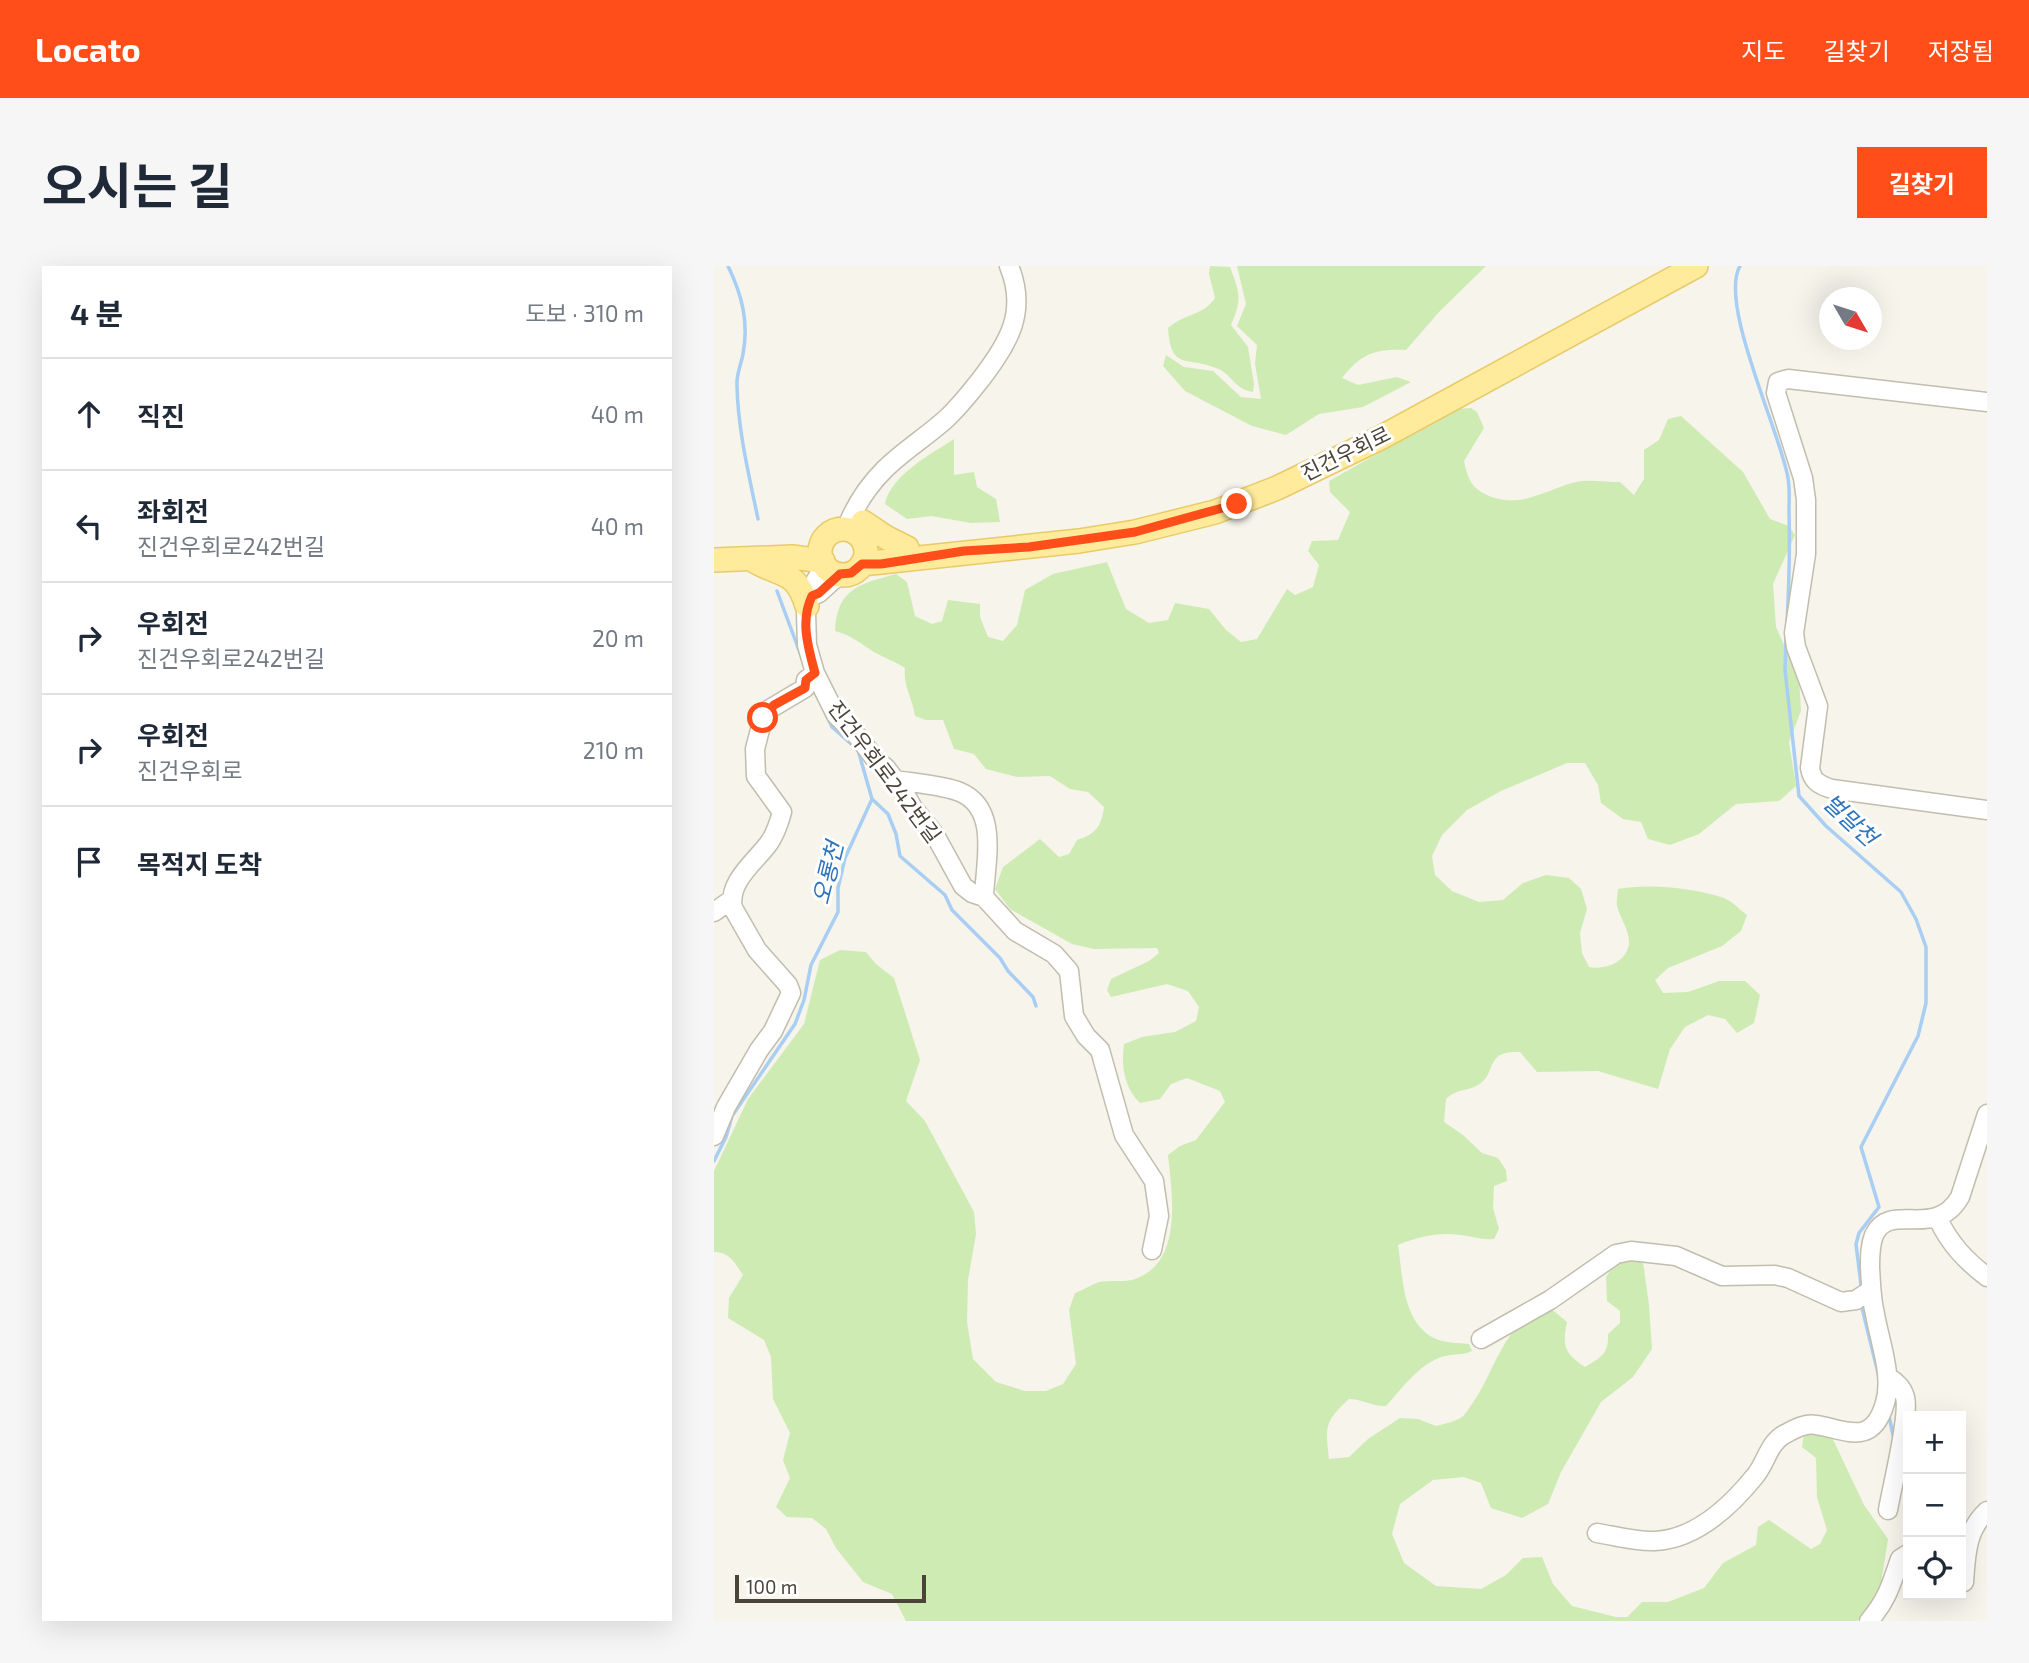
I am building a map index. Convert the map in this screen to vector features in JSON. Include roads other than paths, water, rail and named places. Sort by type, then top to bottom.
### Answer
[{"type":"main road","name":"진건우회로","points":[[829,567],[851,573],[862,564],[881,564],[964,551],[1029,547],[1135,532],[1215,512],[1277,488],[1382,437],[1696,266]]},
{"type":"main road","name":"진건우회로","points":[[852,533],[885,547],[964,551]]},
{"type":"main road","points":[[750,559],[761,551],[798,547],[852,533]]},
{"type":"main road","points":[[852,533],[866,549],[862,564]]},
{"type":"main road","points":[[829,567],[820,551],[852,533]]},
{"type":"main road","points":[[714,561],[792,557],[829,567]]},
{"type":"main road","points":[[750,559],[791,578],[809,601]]},
{"type":"street","points":[[852,533],[866,494],[882,471],[964,401],[1008,342],[1016,306],[1013,276],[1009,266]]},
{"type":"street","points":[[1987,402],[1788,379],[1778,382],[1776,393],[1803,478],[1806,500],[1807,554],[1794,633],[1796,647],[1818,706],[1810,768],[1812,778],[1821,786],[1832,789],[1987,810]]},
{"type":"street","name":"진건우회로242번길","points":[[829,567],[813,585],[805,620],[812,676],[836,715],[895,779],[934,835],[963,886],[984,897],[1015,931],[1054,954],[1069,971],[1074,1016],[1086,1036],[1100,1050],[1124,1135],[1154,1181],[1159,1216],[1152,1251]]},
{"type":"street","points":[[714,912],[731,901],[745,871],[769,844],[777,830],[782,812],[756,776],[755,749],[763,718],[774,705],[805,688],[812,676]]},
{"type":"street","points":[[895,779],[960,792],[983,811],[987,829],[984,897]]},
{"type":"street","points":[[714,1136],[726,1107],[773,1031],[791,993],[788,985],[757,950],[731,901]]},
{"type":"street","points":[[1597,1533],[1654,1541],[1685,1535],[1716,1516],[1746,1486],[1756,1475],[1773,1444],[1782,1436],[1805,1425],[1853,1434],[1872,1426],[1884,1405],[1888,1377],[1871,1290],[1870,1251],[1876,1231],[1886,1223],[1896,1220],[1938,1219],[1954,1208],[1987,1114]]},
{"type":"street","points":[[1938,1219],[1956,1250],[1987,1277]]},
{"type":"street","points":[[1481,1339],[1550,1300],[1616,1254],[1631,1251],[1676,1256],[1722,1276],[1775,1275],[1788,1278],[1841,1302],[1856,1300],[1871,1290]]},
{"type":"street","points":[[1888,1377],[1903,1390],[1906,1409],[1888,1510]]},
{"type":"street","points":[[1966,1562],[1968,1541],[1976,1522],[1987,1511]]},
{"type":"street","points":[[1869,1621],[1883,1604],[1903,1557]]},
{"type":"waterway","name":"오룡천","points":[[728,266],[737,287],[745,320],[745,342],[737,382],[739,420],[758,519]]},
{"type":"waterway","name":"벌말천","points":[[1740,266],[1735,284],[1737,309],[1789,482],[1787,624]]},
{"type":"waterway","name":"오룡천","points":[[777,591],[803,661]]},
{"type":"waterway","name":"벌말천","points":[[1786,638],[1785,670],[1799,796],[1826,826],[1901,892],[1916,919],[1926,947],[1926,1003],[1918,1036],[1861,1147],[1879,1207],[1859,1233],[1856,1244],[1861,1285]]},
{"type":"waterway","name":"오룡천","points":[[714,1161],[726,1137],[732,1116],[795,1024],[804,1000],[811,965],[838,912],[838,888],[845,858],[872,799],[858,750],[832,727],[823,707]]},
{"type":"waterway","points":[[872,799],[888,814],[896,834],[900,856],[945,895],[952,910],[1000,958],[1008,971],[1033,997],[1036,1006]]},
{"type":"waterway","name":"벌말천","points":[[1862,1308],[1879,1377]]},
{"type":"waterway","name":"벌말천","points":[[1888,1412],[1894,1439]]}]
